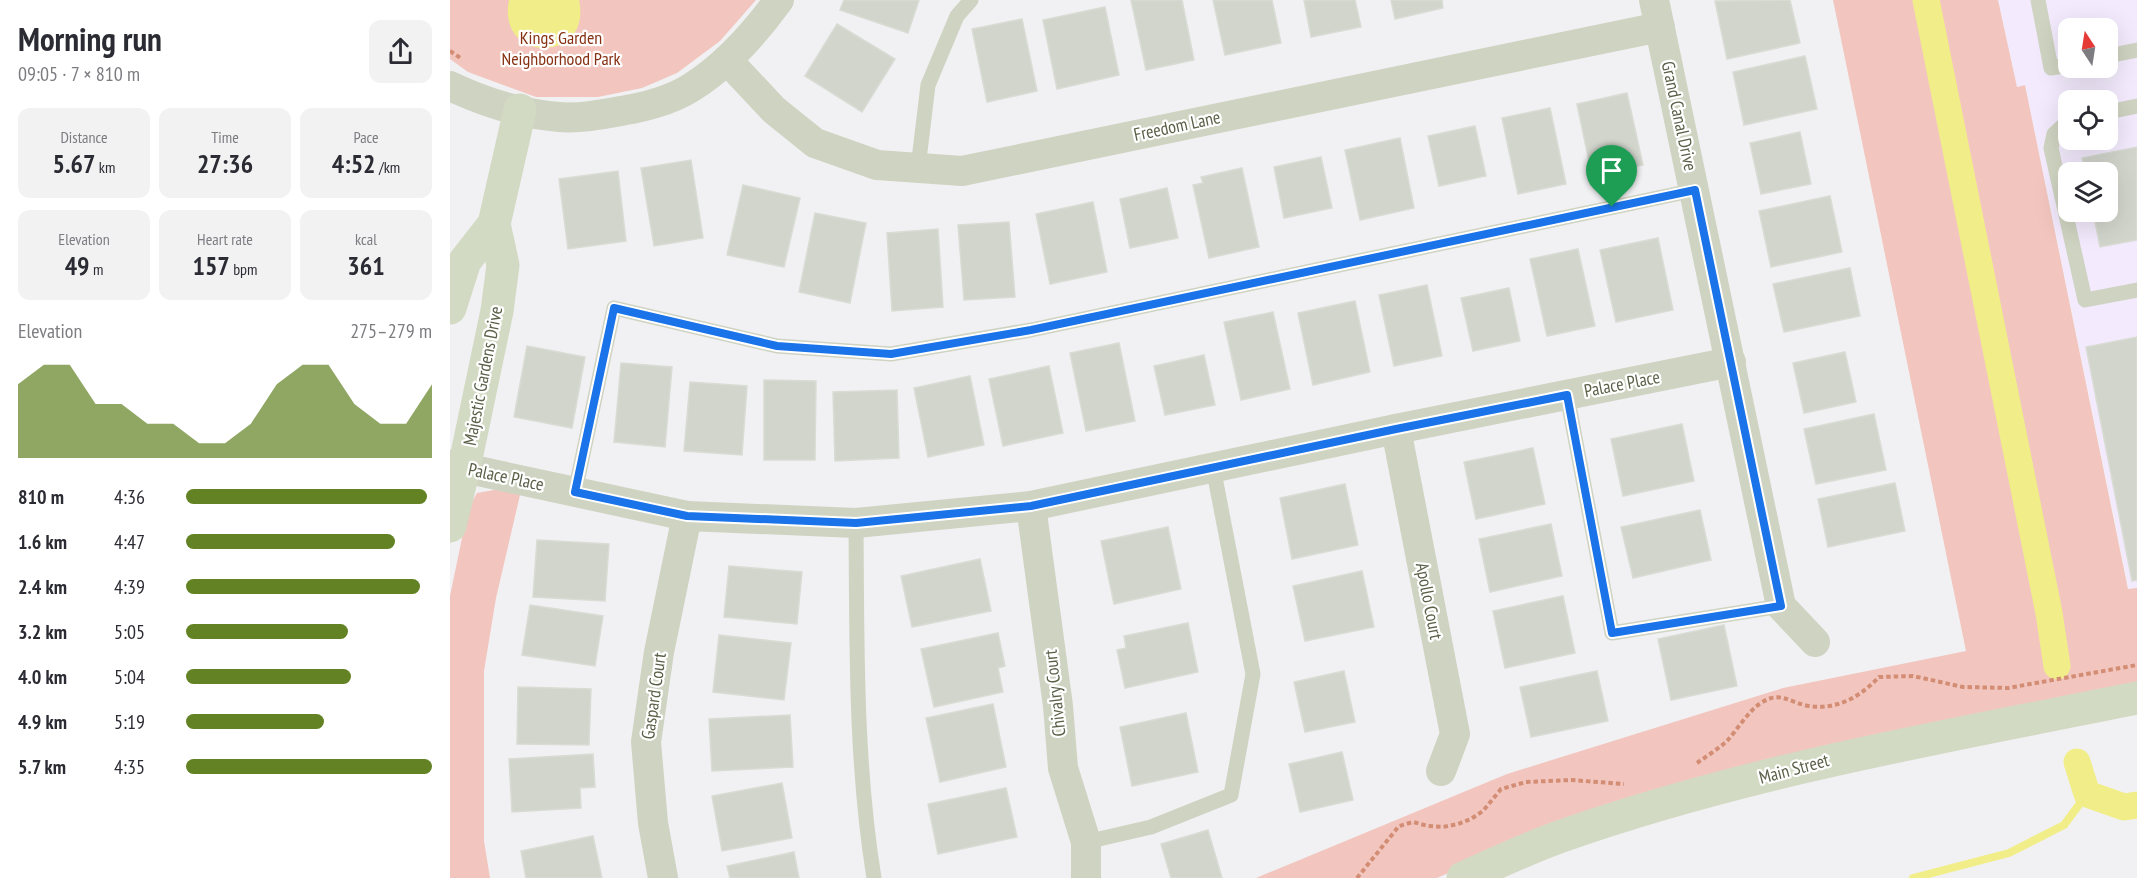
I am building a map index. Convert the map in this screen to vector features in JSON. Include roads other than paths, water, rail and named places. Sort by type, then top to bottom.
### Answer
[{"type":"main road","name":"Majestic Gardens Drive","points":[[450,526],[457,466],[497,311],[503,265],[494,224],[520,110]]},
{"type":"main road","name":"Majestic Gardens Drive","points":[[450,308],[465,261],[494,224]]},
{"type":"main road","name":"Main Street","points":[[1463,878],[1557,837],[1693,795],[1832,759],[2137,698]]},
{"type":"street","points":[[450,86],[479,99],[520,110],[562,117],[608,114],[651,105],[692,88],[727,60],[758,30],[778,0]]},
{"type":"street","name":"Freedom Lane","points":[[727,60],[774,110],[815,143],[877,165],[962,171],[1657,14]]},
{"type":"street","name":"Grand Canal Drive","points":[[1657,14],[1781,606]]},
{"type":"street","name":"Palace Place","points":[[457,466],[687,516],[856,523],[1031,506],[1396,429],[1731,362]]},
{"type":"street","name":"Apollo Court","points":[[1396,429],[1455,734],[1441,771]]},
{"type":"street","name":"Chivalry Court","points":[[1031,506],[1047,615],[1063,768],[1086,842],[1086,878]]},
{"type":"street","name":"Gaspard Court","points":[[663,878],[653,823],[646,742],[659,652],[687,516]]},
{"type":"street","points":[[1781,606],[1815,642]]},
{"type":"lane","points":[[918,168],[928,85],[957,16],[971,0]]},
{"type":"lane","points":[[2038,0],[2051,68],[2058,67]]},
{"type":"lane","points":[[2118,54],[2137,50]]},
{"type":"lane","points":[[2118,110],[2137,106]]},
{"type":"lane","points":[[2058,130],[2054,134],[2051,148],[2085,300],[2137,290]]},
{"type":"lane","points":[[575,492],[614,308],[777,346],[891,354],[1031,330],[1695,190]]},
{"type":"lane","points":[[1567,395],[1612,633],[1781,606]]},
{"type":"lane","points":[[1086,842],[1151,827],[1231,795],[1253,674],[1213,467]]},
{"type":"lane","points":[[856,523],[858,693],[867,837],[874,878]]},
{"type":"waterway","points":[[1926,0],[2049,613],[2057,666]]},
{"type":"waterway","points":[[2077,762],[2087,794],[2124,807],[2137,805]]},
{"type":"waterway","points":[[1913,878],[2009,853],[2064,825],[2087,794]]},
{"type":"park label","name":"Kings Garden Neighborhood Park","points":[[561,48]]}]
